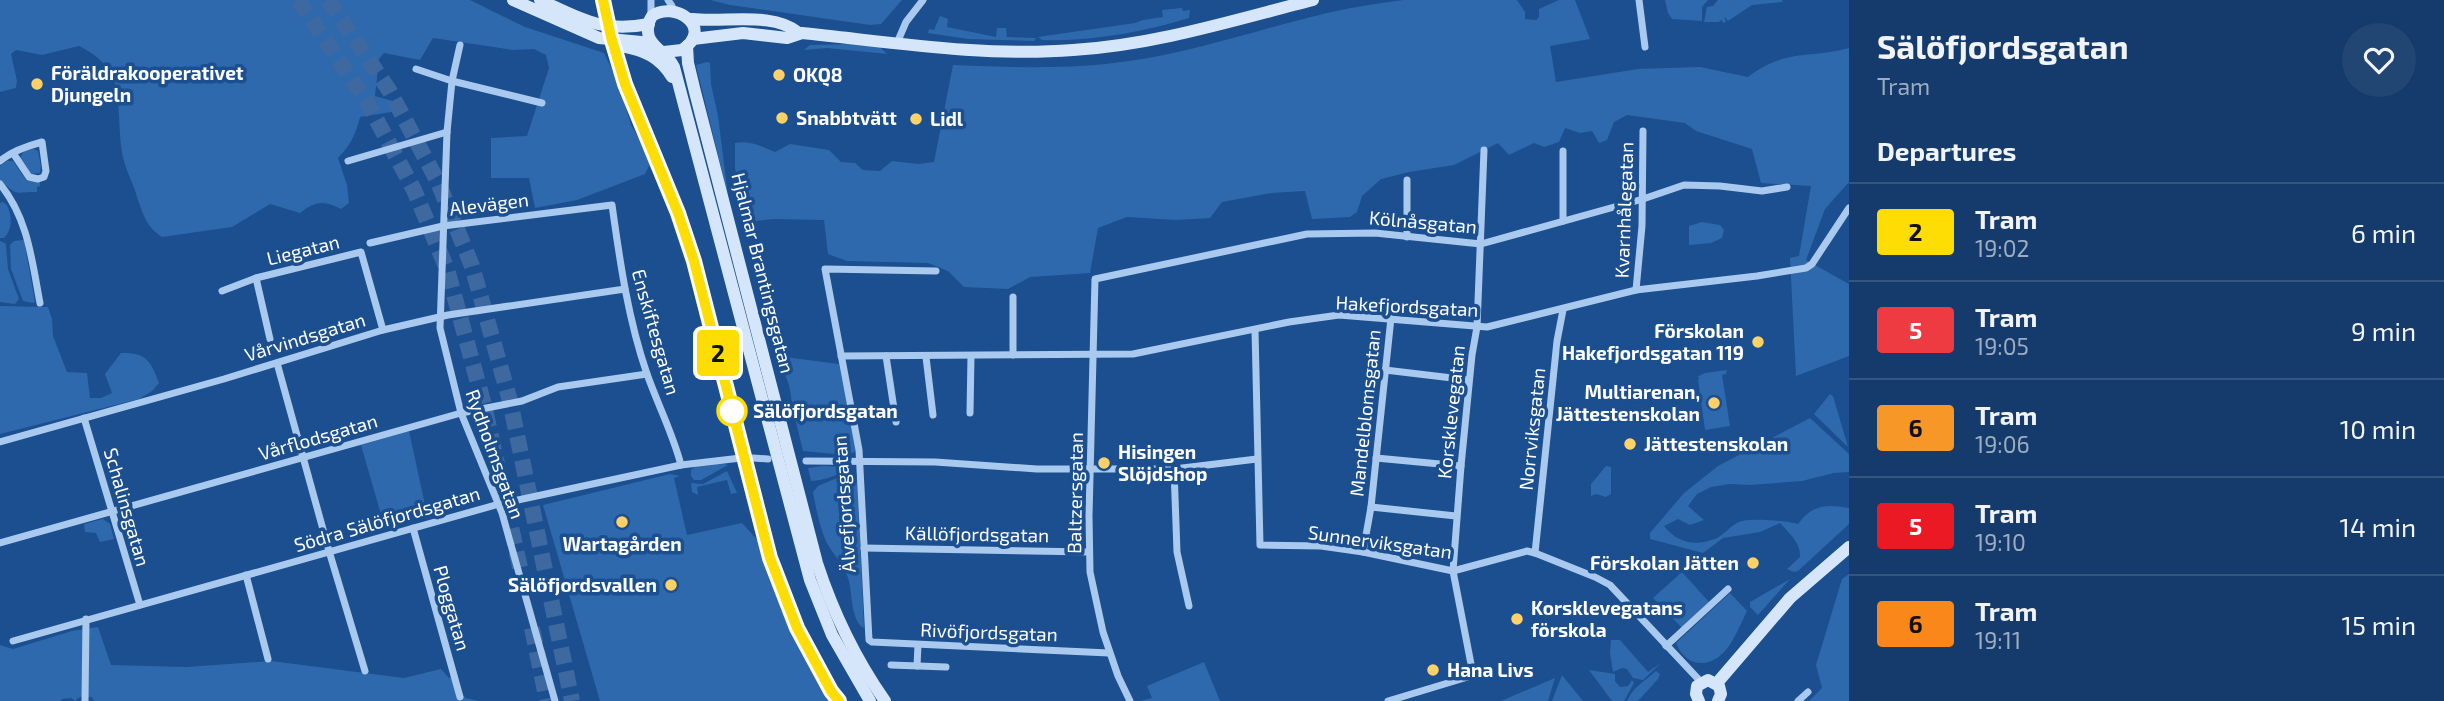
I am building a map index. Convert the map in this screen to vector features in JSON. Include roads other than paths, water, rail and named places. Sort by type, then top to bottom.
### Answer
[{"type":"main road","points":[[513,0],[619,46],[650,53],[667,69],[677,85]]},
{"type":"main road","points":[[540,0],[582,19],[611,28],[650,21]]},
{"type":"main road","points":[[608,40],[638,40],[652,43],[664,52],[675,52],[690,42],[743,33],[787,38],[799,33],[977,51],[1086,49],[1158,38],[1313,0]]},
{"type":"main road","points":[[652,43],[648,34],[650,21],[658,10],[670,3],[684,10],[692,19],[789,24],[799,33]]},
{"type":"main road","name":"Hjalmar Brantingsgatan","points":[[692,19],[694,27],[688,63],[817,563],[847,638],[885,701]]},
{"type":"main road","name":"Hjalmar Brantingsgatan","points":[[664,52],[674,67],[810,580],[836,643],[870,701]]},
{"type":"main road","points":[[1717,683],[1782,606],[1814,575],[1849,547]]},
{"type":"main road","points":[[1696,695],[1708,680],[1717,683]]},
{"type":"main road","points":[[1717,683],[1721,694],[1718,701]]},
{"type":"street","points":[[650,21],[651,0]]},
{"type":"street","points":[[897,43],[906,22],[923,0]]},
{"type":"street","points":[[1639,0],[1645,47]]},
{"type":"street","name":"Rydholmsgatan","points":[[460,45],[452,81],[447,132],[440,328],[461,414],[499,504],[555,701]]},
{"type":"street","points":[[416,69],[452,81],[542,103]]},
{"type":"street","name":"Kvarnhålegatan","points":[[1636,290],[1643,199],[1643,131]]},
{"type":"street","points":[[348,161],[447,132]]},
{"type":"street","points":[[0,161],[13,153],[42,142],[46,171],[44,177],[29,177],[13,153]]},
{"type":"street","name":"Korsklevegatan","points":[[1388,701],[1471,676],[1454,571],[1456,516],[1477,327],[1484,150]]},
{"type":"street","points":[[1563,151],[1563,221]]},
{"type":"street","points":[[1407,180],[1407,236]]},
{"type":"street","points":[[0,184],[14,203],[24,224],[40,303]]},
{"type":"street","name":"Kölnåsgatan","points":[[1095,279],[1307,234],[1358,232],[1481,244],[1684,185],[1762,191],[1787,187]]},
{"type":"street","name":"Alevägen","points":[[370,243],[443,226],[612,205]]},
{"type":"street","name":"Enskiftesgatan","points":[[612,205],[625,289],[647,374],[676,445],[681,465]]},
{"type":"street","name":"Hakefjordsgatan","points":[[841,356],[926,357],[1148,352],[1339,315],[1487,327],[1636,290],[1806,268],[1812,264],[1849,208]]},
{"type":"street","name":"Liegatan","points":[[222,291],[256,278],[361,252],[383,330]]},
{"type":"street","name":"Älvefjordsgatan","points":[[869,640],[860,461],[825,269],[936,271]]},
{"type":"street","name":"Liegatan","points":[[256,278],[271,339]]},
{"type":"street","name":"Baltzersgatan","points":[[1095,279],[1089,552],[1093,589],[1109,653],[1130,701]]},
{"type":"street","name":"Vårvindsgatan","points":[[0,442],[383,330],[439,317],[625,289]]},
{"type":"street","points":[[1013,297],[1013,355]]},
{"type":"street","name":"Norrviksgatan","points":[[1535,553],[1558,332],[1563,310]]},
{"type":"street","name":"Mandelblomsgatan","points":[[1363,552],[1371,507],[1391,318]]},
{"type":"street","name":"Sunnerviksgatan","points":[[1255,330],[1260,545],[1321,546],[1454,571],[1527,551],[1535,553]]},
{"type":"street","points":[[886,356],[896,422]]},
{"type":"street","points":[[970,413],[971,356]]},
{"type":"street","points":[[926,357],[933,415]]},
{"type":"street","points":[[277,363],[328,551],[365,671]]},
{"type":"street","points":[[1385,370],[1469,380]]},
{"type":"street","name":"Vårflodsgatan","points":[[0,543],[461,414],[522,401],[558,387],[647,374]]},
{"type":"street","name":"Schalinsgatan","points":[[84,418],[140,605]]},
{"type":"street","name":"Södra Sälöfjordsgatan","points":[[13,641],[499,504],[681,465],[741,458]]},
{"type":"street","points":[[754,458],[768,459]]},
{"type":"street","points":[[1376,458],[1461,466]]},
{"type":"street","points":[[806,461],[935,461],[1037,469],[1174,469],[1256,459]]},
{"type":"street","points":[[1174,469],[1177,552],[1189,606]]},
{"type":"street","points":[[1371,507],[1456,516]]},
{"type":"street","name":"Ploggatan","points":[[413,528],[460,697]]},
{"type":"street","name":"Källöfjordsgatan","points":[[864,548],[1089,552]]},
{"type":"street","points":[[1535,553],[1610,585],[1666,646],[1696,695]]},
{"type":"street","points":[[246,575],[268,659]]},
{"type":"street","points":[[1666,646],[1728,589]]},
{"type":"street","points":[[85,701],[86,619]]},
{"type":"street","name":"Rivöfjordsgatan","points":[[869,640],[918,645],[1109,653]]},
{"type":"street","points":[[917,666],[918,645]]},
{"type":"street","points":[[891,665],[946,667]]},
{"type":"street","points":[[1798,701],[1808,692]]},
{"type":"tunnel","points":[[298,0],[366,100],[414,190],[447,269],[484,405],[521,572]]},
{"type":"tunnel","points":[[328,0],[389,90],[438,182],[472,266],[510,401],[572,701]]},
{"type":"tunnel","points":[[532,628],[547,701]]},
{"type":"tram line","name":"2","points":[[603,0],[618,65],[678,213],[694,261],[770,558],[797,628],[839,701]]},
{"type":"tram line","points":[[609,0],[610,9]]},
{"type":"tram line","points":[[623,63],[682,212],[698,260],[764,520],[784,584],[810,645],[845,701]]},
{"type":"place","name":"OKQ8","points":[[779,75]]},
{"type":"place","name":"Föräldrakooperativet Djungeln","points":[[37,84]]},
{"type":"place","name":"Snabbtvätt","points":[[782,118]]},
{"type":"place","name":"Lidl","points":[[916,119]]},
{"type":"place","name":"Förskolan Hakefjordsgatan 119","points":[[1758,342]]},
{"type":"place","name":"Multiarenan, Jättestenskolan","points":[[1714,403]]},
{"type":"place","name":"Sälöfjordsgatan","points":[[732,411]]},
{"type":"place","name":"Jättestenskolan","points":[[1630,444]]},
{"type":"place","name":"Hisingen Slöjdshop","points":[[1104,463]]},
{"type":"place","name":"Wartagården","points":[[622,522]]},
{"type":"place","name":"Förskolan Jätten","points":[[1753,563]]},
{"type":"place","name":"Sälöfjordsvallen","points":[[671,585]]},
{"type":"place","name":"Korsklevegatans förskola","points":[[1517,619]]},
{"type":"place","name":"Hana Livs","points":[[1433,670]]}]
